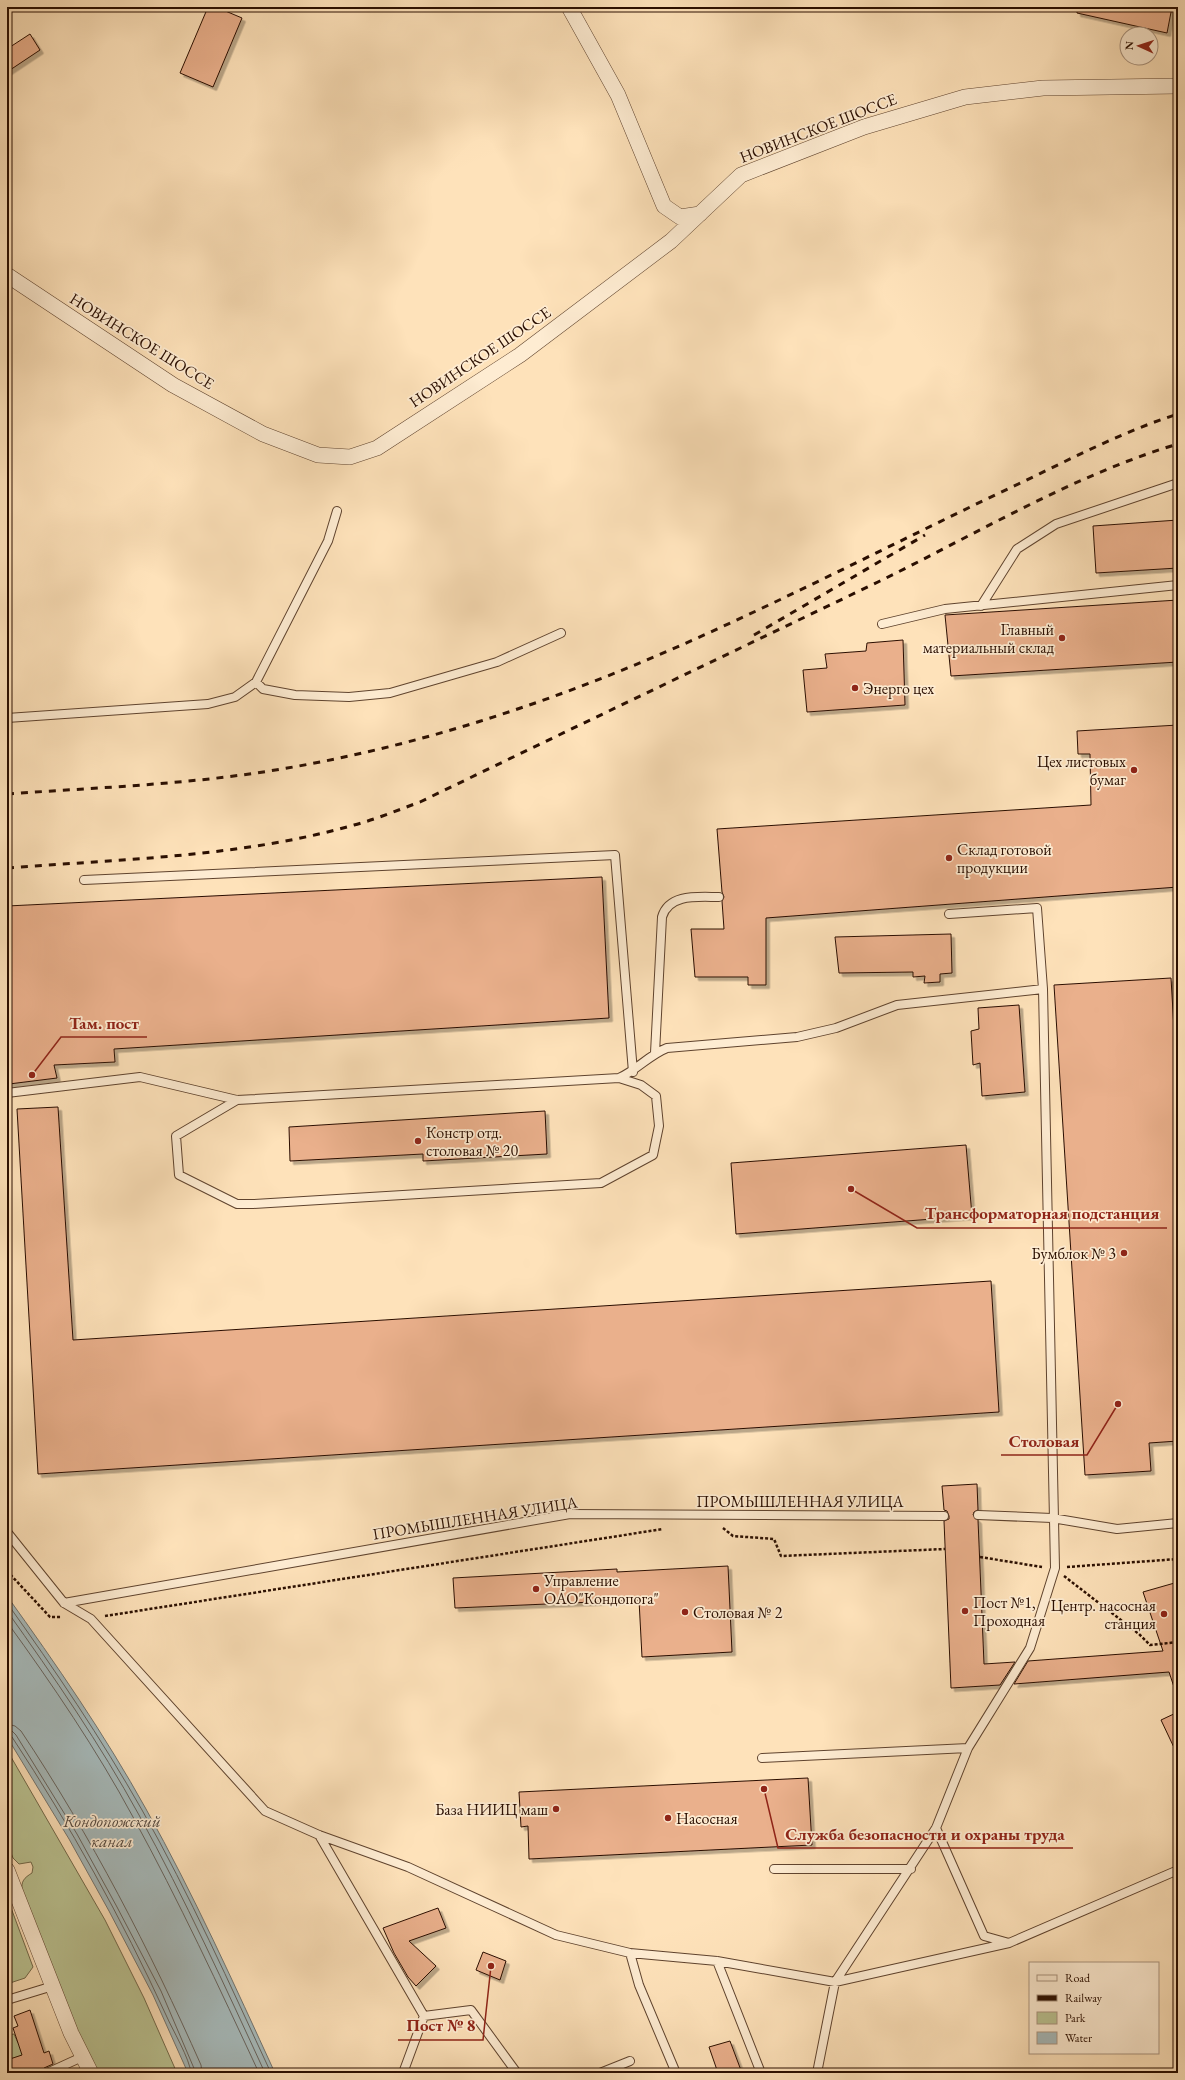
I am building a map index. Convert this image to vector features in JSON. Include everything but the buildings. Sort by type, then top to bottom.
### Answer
[{"type":"street","points":[[569,7],[618,95],[664,206],[680,217],[701,214]]},
{"type":"street","name":"НОВИНСКОЕ ШОССЕ","points":[[7,275],[173,385],[264,434],[318,455],[350,457],[377,448],[520,355],[671,241],[741,175],[864,127],[965,97],[1043,88],[1178,86]]},
{"type":"street","points":[[8,1878],[82,2057],[91,2073]]},
{"type":"lane","points":[[981,606],[1017,549],[1056,524],[1178,483]]},
{"type":"lane","points":[[7,718],[208,704],[235,697],[256,682],[328,541],[337,511]]},
{"type":"lane","points":[[882,624],[945,609],[1178,585]]},
{"type":"lane","points":[[256,682],[263,689],[295,695],[349,697],[390,693],[497,662],[561,633]]},
{"type":"lane","points":[[84,880],[615,854],[633,1072]]},
{"type":"lane","points":[[655,1052],[662,917],[664,909],[677,900],[720,897]]},
{"type":"lane","points":[[817,2073],[835,1982],[936,1828],[968,1748],[1030,1648],[1055,1568],[1052,1518],[1043,989],[1037,908],[949,914]]},
{"type":"lane","points":[[7,1093],[140,1077],[237,1100],[619,1078],[633,1072],[655,1052],[667,1048],[758,1042],[797,1037],[836,1028],[897,1004],[1043,989]]},
{"type":"lane","points":[[237,1100],[176,1136],[178,1175],[237,1204],[252,1204],[601,1183],[653,1155],[659,1126],[656,1096],[641,1085],[619,1078]]},
{"type":"lane","name":"ПРОМЫШЛЕННАЯ УЛИЦА","points":[[64,1603],[570,1514],[944,1516]]},
{"type":"lane","points":[[978,1515],[1052,1518],[1117,1529],[1178,1523]]},
{"type":"lane","points":[[7,1532],[64,1603],[91,1618],[265,1811],[319,1835],[408,1867],[556,1935],[630,1952],[717,1961],[835,1982],[1009,1943],[1178,1870]]},
{"type":"lane","points":[[762,1758],[968,1748]]},
{"type":"lane","points":[[936,1828],[984,1936],[1009,1943]]},
{"type":"lane","points":[[319,1835],[424,2016]]},
{"type":"lane","points":[[774,1869],[911,1868]]},
{"type":"lane","points":[[630,1952],[639,1985],[676,2073]]},
{"type":"lane","points":[[717,1961],[761,2073]]},
{"type":"lane","points":[[7,2000],[53,1986]]},
{"type":"lane","points":[[424,2016],[471,2010],[517,2073]]},
{"type":"lane","points":[[403,2073],[424,2016]]},
{"type":"lane","points":[[47,2073],[82,2057]]},
{"type":"lane","points":[[600,2073],[630,2060]]},
{"type":"path","points":[[720,1526],[733,1536],[774,1538],[781,1556],[945,1550]]},
{"type":"path","points":[[91,1618],[668,1528]]},
{"type":"path","points":[[980,1557],[1055,1568],[1178,1559]]},
{"type":"path","points":[[1055,1568],[1139,1634],[1150,1645],[1178,1642]]},
{"type":"path","points":[[7,1571],[50,1617],[64,1617]]},
{"type":"green space","points":[[7,1750],[105,1920],[144,1998],[177,2073],[97,2073],[81,2040],[22,1891],[23,1882],[25,1878],[32,1873],[33,1867],[31,1862],[19,1864],[13,1858],[7,1843]]},
{"type":"green space","points":[[7,1897],[33,1967],[25,1978],[7,1984]]},
{"type":"green space","points":[[14,2034],[18,2043],[26,2041],[30,2053],[7,2060],[7,2035]]},
{"type":"water","name":"Кондопожский канал","points":[[7,1596],[80,1700],[114,1754],[164,1841],[229,1973],[275,2073],[188,2073],[153,1995],[109,1911],[69,1839],[7,1737]]},
{"type":"railway","points":[[7,794],[163,783],[256,773],[362,753],[466,726],[618,672],[712,632],[1094,448],[1136,429],[1178,414]]},
{"type":"railway","points":[[7,868],[138,859],[226,850],[312,836],[363,823],[420,802],[880,581],[1064,488],[1102,471],[1178,444]]},
{"type":"railway","points":[[754,635],[925,535]]},
{"type":"place","name":"Главный материальный склад","points":[[1062,638]]},
{"type":"place","name":"Энерго цех","points":[[855,688]]},
{"type":"place","name":"Цех листовых бумаг","points":[[1134,770]]},
{"type":"place","name":"Склад готовой продукции","points":[[949,858]]},
{"type":"place","name":"Там. пост","points":[[32,1075]]},
{"type":"place","name":"Констр отд. столовая № 20","points":[[418,1141]]},
{"type":"place","name":"Трансформаторная подстанция","points":[[851,1189]]},
{"type":"place","name":"Бумблок № 3","points":[[1124,1253]]},
{"type":"place","name":"Столовая","points":[[1118,1404]]},
{"type":"place","name":"Управление ОАО\"Кондопога\"","points":[[536,1589]]},
{"type":"place","name":"Пост №1, Проходная","points":[[965,1611]]},
{"type":"place","name":"Столовая № 2","points":[[685,1612]]},
{"type":"place","name":"Центр. насосная станция","points":[[1164,1614]]},
{"type":"place","name":"Служба безопасности и охраны труда","points":[[764,1789]]},
{"type":"place","name":"База НИИЦ маш","points":[[556,1809]]},
{"type":"place","name":"Насосная","points":[[668,1818]]},
{"type":"place","name":"Пост № 8","points":[[491,1966]]}]
